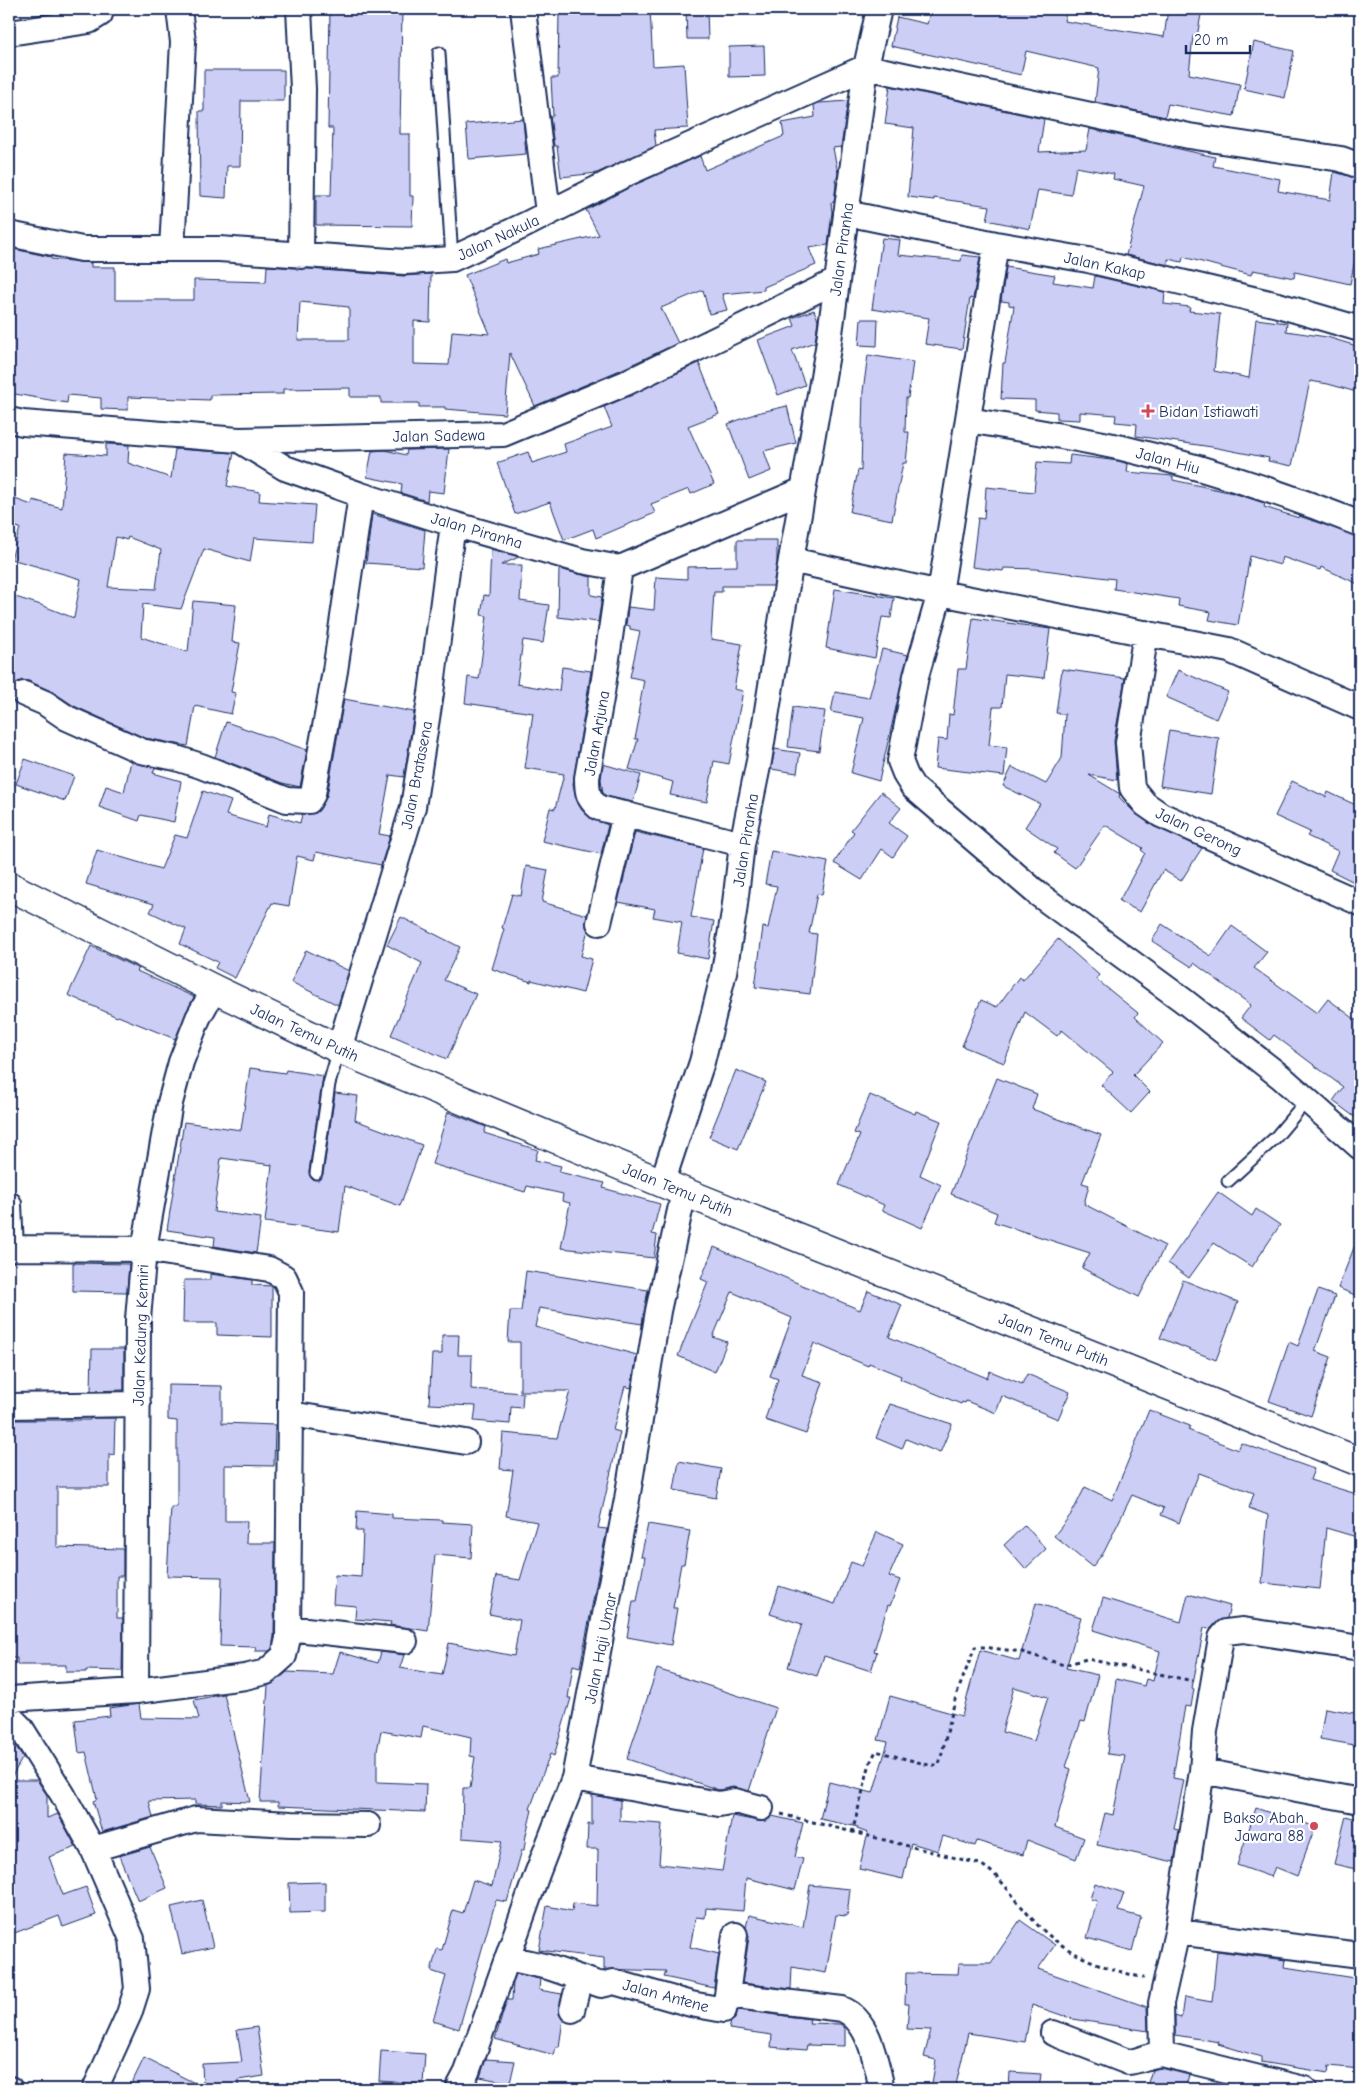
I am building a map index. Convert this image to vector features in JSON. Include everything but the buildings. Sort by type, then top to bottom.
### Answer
[{"type":"street","points":[[9,33],[89,21],[100,14],[100,9]]},
{"type":"street","points":[[172,249],[183,42],[179,9]]},
{"type":"street","points":[[299,9],[303,88],[301,256]]},
{"type":"street","points":[[523,9],[548,213]]},
{"type":"street","name":"Jalan Piranha","points":[[673,1188],[722,981],[734,912],[742,844],[758,761],[790,560],[828,348],[866,67],[879,9]]},
{"type":"street","points":[[866,67],[1132,125],[1189,136],[1342,159],[1360,166]]},
{"type":"street","name":"Jalan Nakula","points":[[9,234],[82,249],[219,249],[404,262],[452,259],[628,173],[866,67]]},
{"type":"street","name":"Jalan Kakap","points":[[846,213],[996,244],[1088,260],[1278,305],[1360,329]]},
{"type":"street","points":[[996,244],[940,593],[916,676],[900,761],[906,776],[913,787],[1038,894],[1184,1001],[1281,1077],[1360,1147]]},
{"type":"street","name":"Jalan Sadewa","points":[[9,420],[23,423],[239,440],[503,434],[626,383],[836,282]]},
{"type":"street","name":"Jalan Hiu","points":[[969,420],[1122,448],[1225,476],[1303,501],[1360,524]]},
{"type":"street","name":"Jalan Piranha","points":[[239,440],[285,468],[361,495],[453,524],[582,560],[620,568]]},
{"type":"street","points":[[620,568],[803,490]]},
{"type":"street","points":[[24,694],[45,703],[67,718],[141,751],[176,758],[201,766],[287,800],[308,801],[314,794],[328,714],[361,495]]},
{"type":"street","name":"Jalan Bratasena","points":[[339,1049],[413,807],[431,692],[453,524]]},
{"type":"street","points":[[790,560],[940,593],[1229,650],[1360,708]]},
{"type":"street","name":"Jalan Arjuna","points":[[620,568],[587,792],[592,802],[599,808],[742,844]]},
{"type":"street","name":"Jalan Gerong","points":[[1146,633],[1128,742],[1132,788],[1145,804],[1161,815],[1360,903]]},
{"type":"street","points":[[599,923],[625,814]]},
{"type":"street","name":"Jalan Temu Putih","points":[[9,886],[214,989],[339,1049],[673,1188],[1360,1462]]},
{"type":"street","name":"Jalan Kedung Kemiri","points":[[136,1691],[138,1319],[144,1249],[170,1103],[180,1062],[198,1018],[214,989]]},
{"type":"street","name":"Jalan Haji Umar","points":[[458,2089],[467,2072],[537,1874],[574,1778],[624,1518],[658,1311],[673,1188]]},
{"type":"street","points":[[9,1204],[10,1248],[144,1249],[269,1269],[284,1277],[291,1292],[288,1638],[284,1656],[266,1672],[245,1677],[136,1691],[9,1699]]},
{"type":"street","points":[[9,1406],[138,1404]]},
{"type":"street","points":[[290,1414],[466,1442]]},
{"type":"street","points":[[288,1628],[405,1641]]},
{"type":"street","points":[[1162,2054],[1161,2003],[1177,1932],[1202,1771],[1205,1731],[1221,1638],[1226,1632],[1243,1630],[1360,1648]]},
{"type":"street","points":[[9,1716],[21,1728],[63,1795],[93,1849],[132,1939],[137,1989],[129,2014],[95,2089]]},
{"type":"street","points":[[1202,1771],[1360,1801]]},
{"type":"street","points":[[574,1778],[719,1804],[735,1801],[761,1808]]},
{"type":"street","points":[[93,1849],[196,1818],[291,1824],[368,1825]]},
{"type":"street","points":[[1177,1932],[1360,1955]]},
{"type":"street","points":[[727,1995],[735,1935]]},
{"type":"street","name":"Jalan Antene","points":[[508,1958],[548,1967],[601,1985],[614,1982],[691,2004],[724,2010],[727,1995],[810,2004],[850,2012],[860,2023],[874,2054],[882,2089]]},
{"type":"street","points":[[572,2010],[580,1979]]},
{"type":"street","points":[[1053,2032],[1128,2062],[1150,2055],[1162,2054],[1304,2089]]},
{"type":"lane","points":[[439,53],[452,259]]},
{"type":"lane","points":[[316,1173],[329,1084],[339,1049]]},
{"type":"lane","points":[[1228,1181],[1276,1138],[1307,1100]]},
{"type":"path","points":[[852,1833],[870,1762],[876,1751],[929,1765],[939,1765],[956,1696],[975,1648],[983,1647],[1022,1652],[1064,1665],[1087,1659],[1213,1686]]},
{"type":"path","points":[[761,1808],[852,1833],[980,1864],[993,1872],[1005,1884],[1040,1928],[1078,1957],[1116,1971],[1165,1983]]},
{"type":"place","name":"Bidan Istiawati","points":[[1148,411]]},
{"type":"place","name":"Bakso Abah Jawara 88","points":[[1314,1826]]}]
